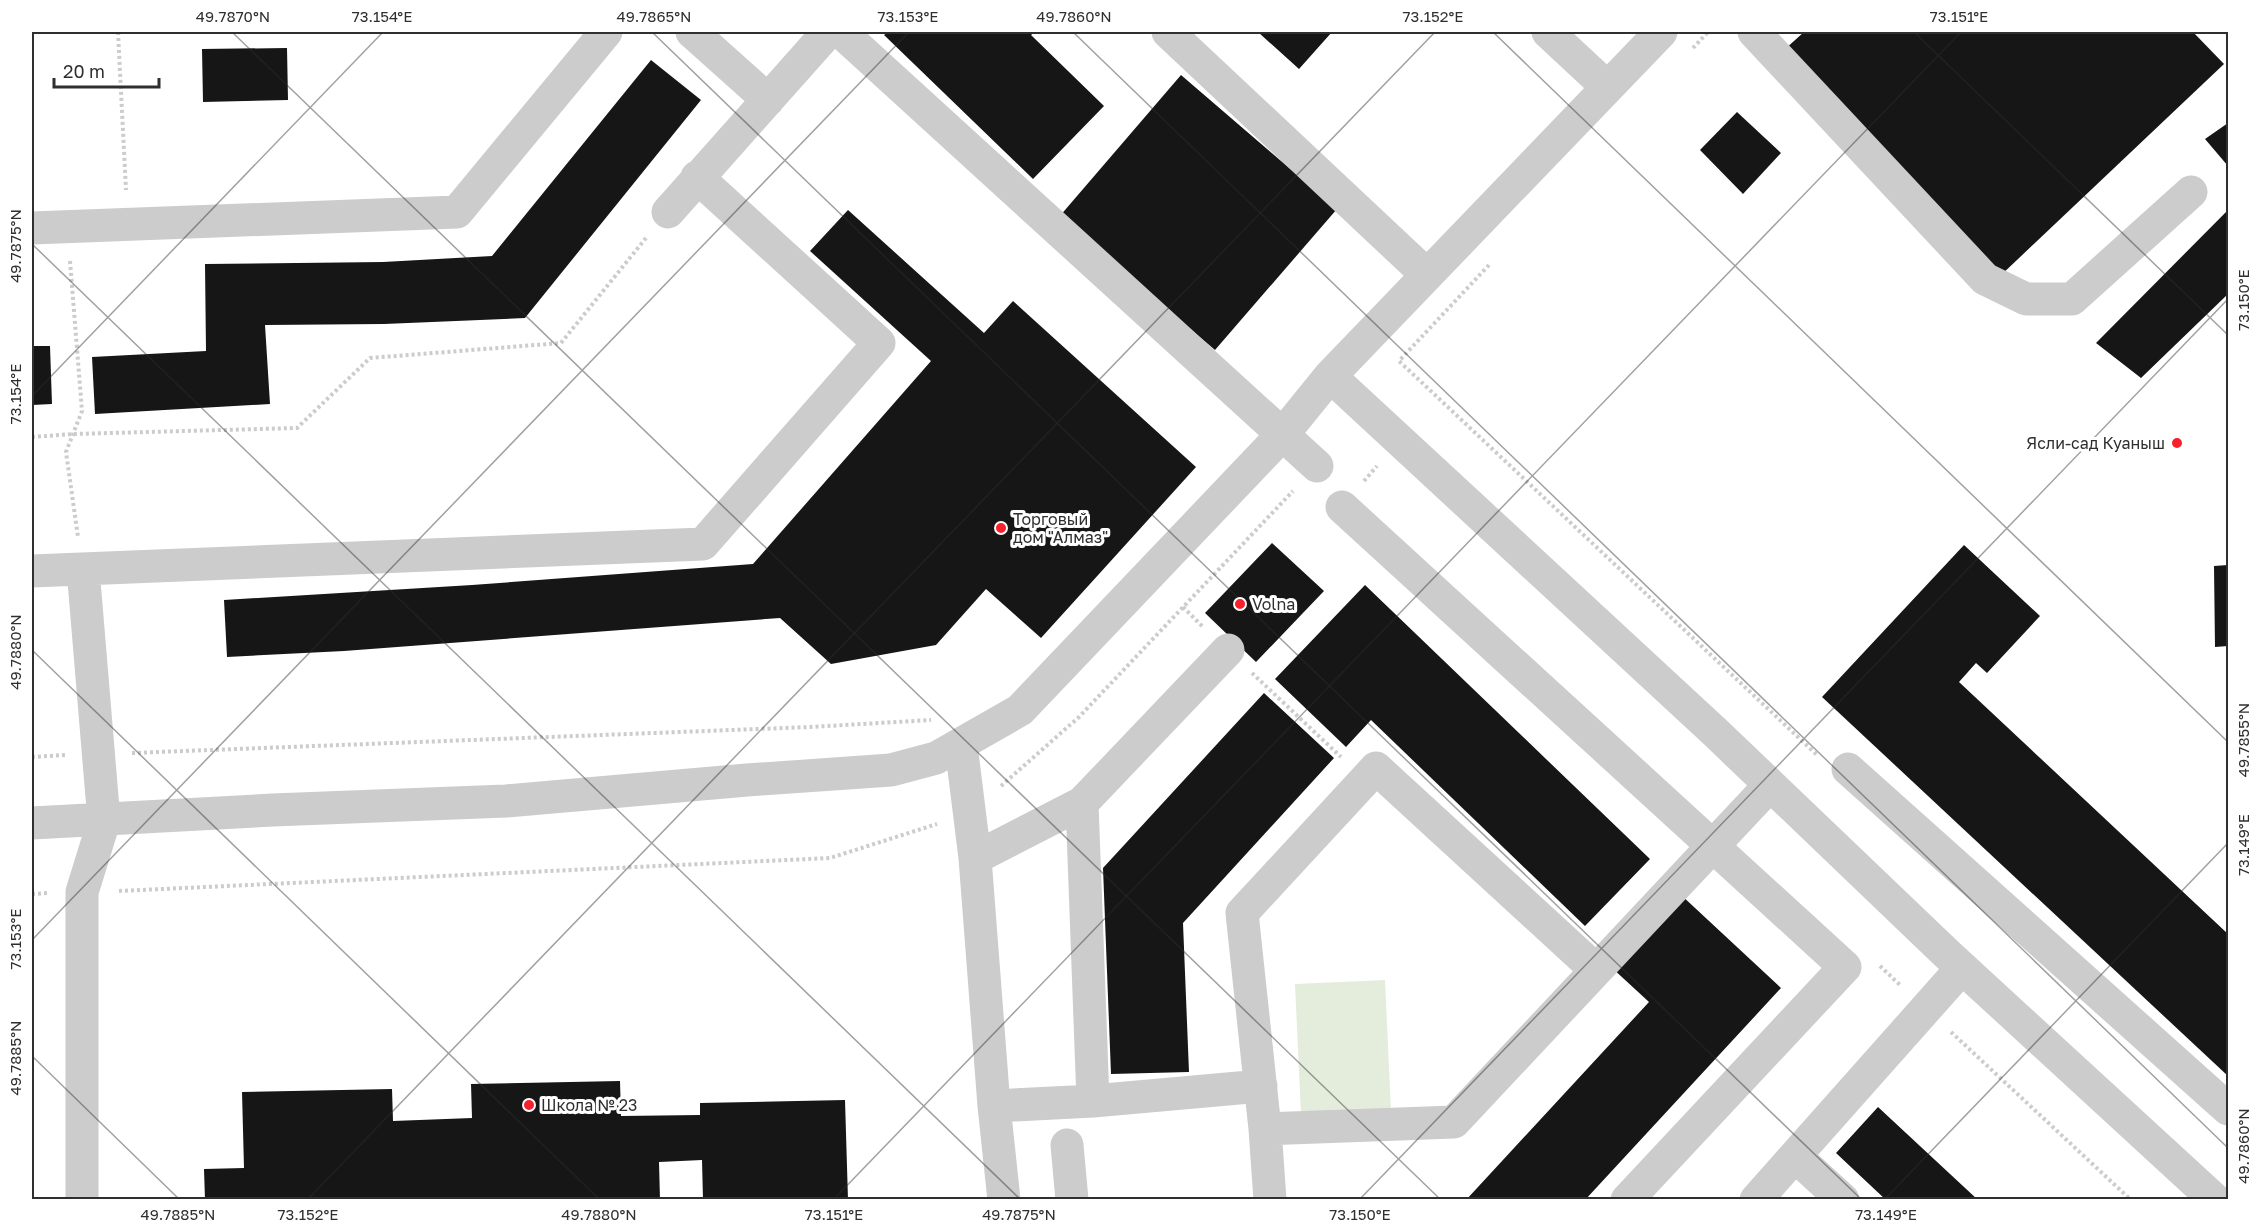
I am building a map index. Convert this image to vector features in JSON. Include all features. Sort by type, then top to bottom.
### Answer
[{"type":"street","points":[[32,228],[457,212],[606,32]]},
{"type":"street","points":[[692,32],[768,100]]},
{"type":"street","points":[[668,212],[828,32]]},
{"type":"street","points":[[841,32],[1317,466]]},
{"type":"street","points":[[1168,32],[1427,275]]},
{"type":"street","points":[[1548,32],[1607,87]]},
{"type":"street","points":[[32,824],[273,810],[506,801],[891,770],[936,758],[1020,710],[1283,434],[1330,376],[1661,32]]},
{"type":"street","points":[[1754,32],[1985,279],[2026,299],[2072,299],[2191,192]]},
{"type":"street","points":[[32,571],[703,544],[879,343],[697,177]]},
{"type":"street","points":[[1330,376],[1770,785],[1962,968],[2219,1192]]},
{"type":"street","points":[[1342,507],[1845,967],[1627,1200]]},
{"type":"street","points":[[82,1200],[82,892],[104,821],[83,569]]},
{"type":"street","points":[[975,858],[1082,803],[1228,650]]},
{"type":"street","points":[[962,745],[975,858],[994,1106],[1004,1200]]},
{"type":"street","points":[[1270,1200],[1261,1086],[1242,913],[1376,768],[1596,970]]},
{"type":"street","points":[[1848,770],[2229,1109]]},
{"type":"street","points":[[1265,1129],[1454,1122],[1770,785]]},
{"type":"street","points":[[1082,803],[1093,1101]]},
{"type":"street","points":[[1756,1200],[1962,968]]},
{"type":"street","points":[[994,1106],[1093,1101],[1261,1086]]},
{"type":"street","points":[[1067,1145],[1071,1200]]},
{"type":"street","points":[[1795,1156],[1843,1200]]},
{"type":"path","points":[[118,32],[128,225]]},
{"type":"path","points":[[32,437],[297,428],[370,358],[561,343],[668,212]]},
{"type":"path","points":[[67,227],[82,411],[66,452],[83,569]]},
{"type":"path","points":[[1399,361],[1818,756]]},
{"type":"path","points":[[1342,507],[1401,441]]},
{"type":"path","points":[[1183,608],[1365,780]]},
{"type":"path","points":[[212,750],[810,727],[933,720]]},
{"type":"green space","points":[[1385,980],[1391,1111],[1301,1115],[1295,984]]},
{"type":"building","points":[[888,32],[1035,32],[1031,35],[1104,106],[1033,179],[884,35]]},
{"type":"building","points":[[1258,32],[1332,32],[1299,69]]},
{"type":"building","points":[[1804,32],[2193,32],[2224,64],[1999,277],[1784,50]]},
{"type":"building","points":[[287,48],[288,100],[203,102],[202,49]]},
{"type":"building","points":[[651,60],[701,100],[525,318],[384,324],[265,325],[270,404],[95,414],[92,357],[206,351],[205,264],[383,262],[492,256]]},
{"type":"building","points":[[1181,75],[1337,209],[1215,350],[1059,217]]},
{"type":"building","points":[[1737,112],[1781,153],[1743,194],[1700,150]]},
{"type":"building","points":[[2228,123],[2228,166],[2205,139]]},
{"type":"building","points":[[848,210],[984,333],[1013,301],[1196,467],[1041,638],[986,589],[936,645],[831,664],[780,618],[344,651],[227,657],[224,600],[472,585],[753,564],[931,361],[810,251]]},
{"type":"building","points":[[2228,210],[2228,294],[2141,378],[2096,343]]},
{"type":"building","points":[[32,346],[50,346],[52,404],[32,405]]},
{"type":"building","points":[[1272,543],[1324,591],[1256,662],[1205,613]]},
{"type":"building","points":[[1964,545],[2040,616],[1987,673],[1976,663],[1959,682],[2228,934],[2228,1076],[1822,697]]},
{"type":"building","points":[[2228,565],[2228,646],[2215,647],[2214,566]]},
{"type":"building","points":[[1365,585],[1650,859],[1585,926],[1371,720],[1346,747],[1275,679]]},
{"type":"building","points":[[1264,693],[1334,758],[1183,923],[1189,1072],[1111,1074],[1103,868]]},
{"type":"building","points":[[1680,894],[1781,988],[1585,1200],[1466,1200],[1649,1002],[1611,967]]},
{"type":"building","points":[[620,1081],[621,1116],[700,1115],[700,1103],[845,1100],[848,1200],[703,1200],[702,1160],[659,1162],[660,1200],[205,1200],[204,1169],[244,1168],[242,1092],[392,1089],[393,1121],[472,1118],[471,1084]]},
{"type":"building","points":[[1878,1107],[1978,1200],[1886,1200],[1836,1153]]},
{"type":"place","name":"Ясли-сад Куаныш","points":[[2177,443]]},
{"type":"place","name":"Торговый дом \"Алмаз\"","points":[[1001,528]]},
{"type":"place","name":"Volna","points":[[1240,604]]},
{"type":"place","name":"Школа № 23","points":[[529,1105]]}]
